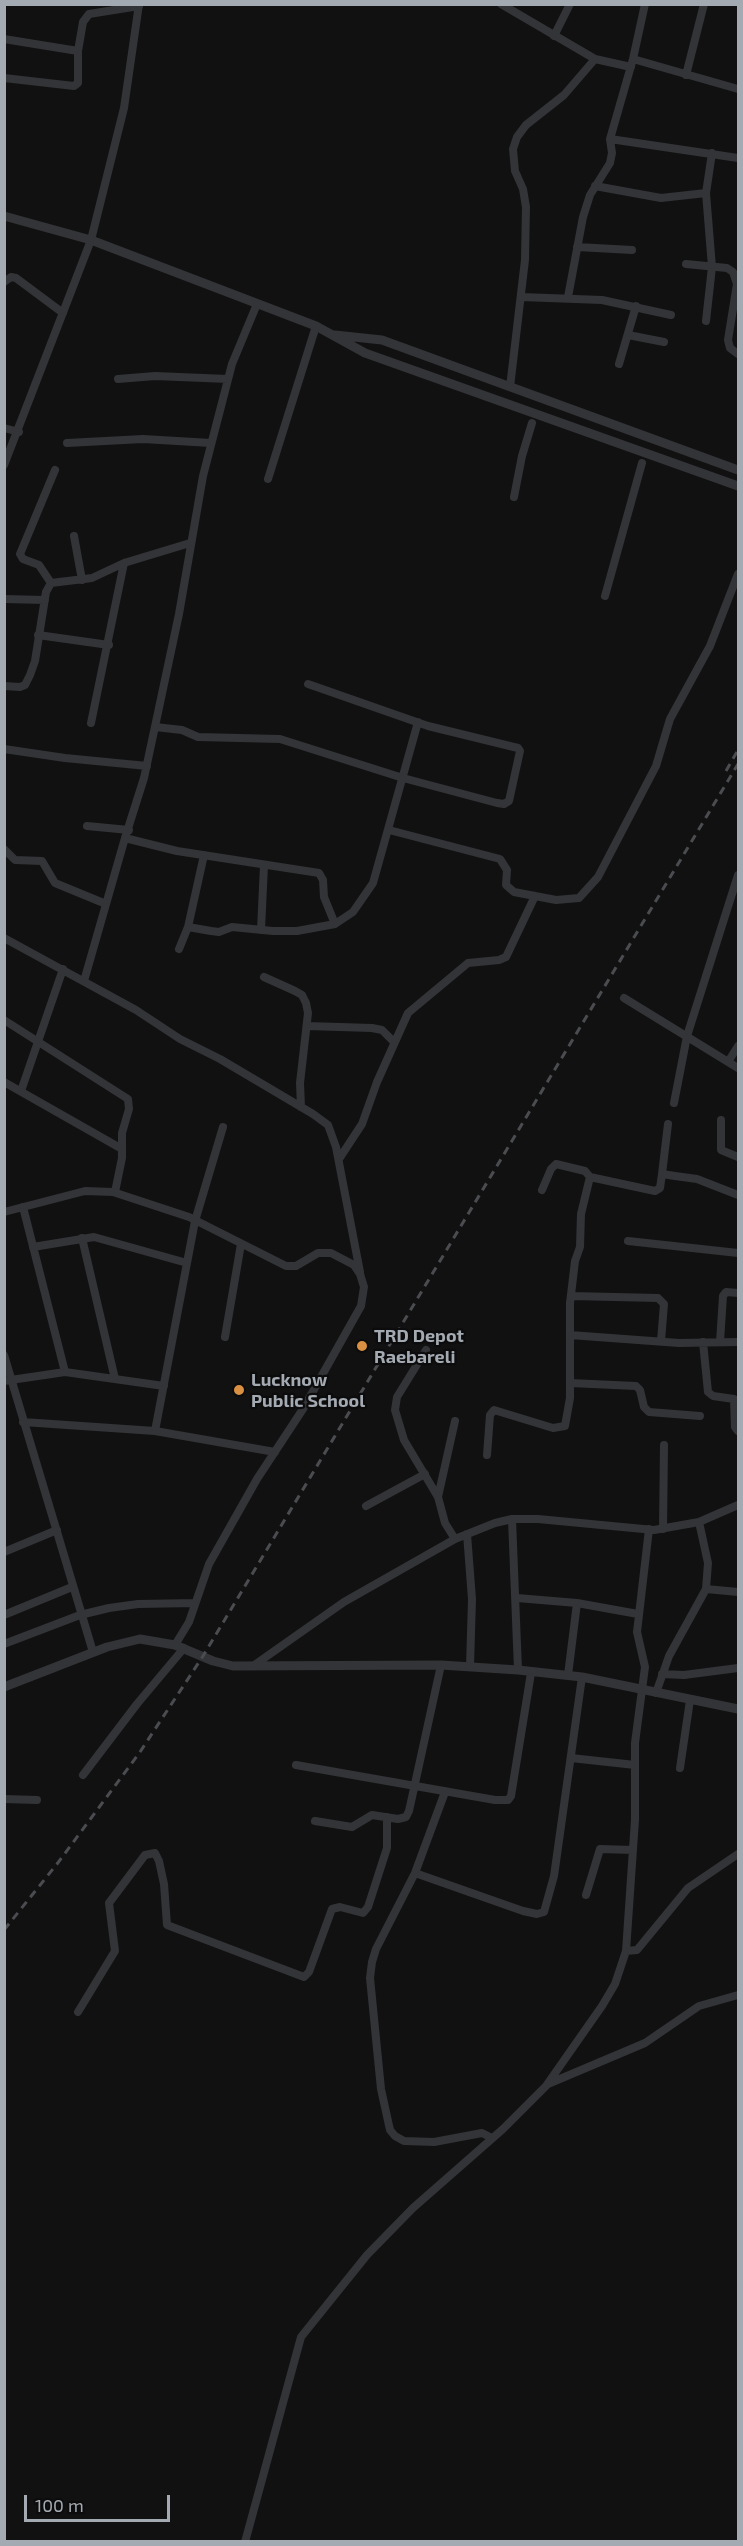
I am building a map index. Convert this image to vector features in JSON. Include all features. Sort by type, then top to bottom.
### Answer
[{"type":"street","points":[[501,4],[595,59],[632,63],[738,89]]},
{"type":"street","points":[[554,36],[570,4]]},
{"type":"street","points":[[686,75],[704,4]]},
{"type":"street","points":[[4,78],[74,86],[78,83],[78,51],[83,22],[89,14],[139,5],[124,108],[91,240],[19,432],[4,465]]},
{"type":"street","points":[[568,297],[586,203],[610,163],[612,153],[610,139],[632,63],[645,5]]},
{"type":"street","points":[[4,39],[78,51]]},
{"type":"street","points":[[510,387],[525,260],[526,207],[523,189],[515,171],[513,149],[517,137],[526,125],[564,95],[595,59]]},
{"type":"street","points":[[610,139],[738,158]]},
{"type":"street","points":[[706,321],[712,267],[706,193],[712,153]]},
{"type":"street","points":[[596,186],[661,198],[706,193]]},
{"type":"street","points":[[4,216],[91,240],[316,326],[365,353],[738,486]]},
{"type":"street","points":[[577,247],[632,250]]},
{"type":"street","points":[[686,264],[727,268],[735,277],[737,284],[728,340],[730,348],[738,354]]},
{"type":"street","points":[[4,282],[14,277],[63,313]]},
{"type":"street","points":[[521,297],[602,300],[670,315]]},
{"type":"street","points":[[84,981],[147,766],[179,614],[198,496],[211,443],[228,379],[257,304]]},
{"type":"street","points":[[619,364],[636,306]]},
{"type":"street","points":[[268,479],[316,326]]},
{"type":"street","points":[[329,334],[382,340],[738,470]]},
{"type":"street","points":[[628,335],[664,342]]},
{"type":"street","points":[[118,379],[155,376],[228,379]]},
{"type":"street","points":[[514,497],[522,456],[532,423]]},
{"type":"street","points":[[4,428],[19,432]]},
{"type":"street","points":[[67,443],[106,439],[164,439],[211,443]]},
{"type":"street","points":[[605,596],[642,463]]},
{"type":"street","points":[[51,583],[39,565],[23,559],[20,554],[55,470]]},
{"type":"street","points":[[74,536],[82,580]]},
{"type":"street","points":[[51,583],[99,576],[124,563],[190,543]]},
{"type":"street","points":[[92,723],[124,563]]},
{"type":"street","points":[[389,830],[500,859],[507,870],[506,885],[510,890],[556,900],[579,898],[598,877],[656,765],[670,720],[710,646],[738,574]]},
{"type":"street","points":[[4,686],[16,688],[25,685],[35,661],[46,592],[51,583]]},
{"type":"street","points":[[4,599],[45,600]]},
{"type":"street","points":[[38,635],[109,645]]},
{"type":"street","points":[[155,727],[182,730],[198,737],[280,739],[403,778],[507,804],[520,751],[518,748],[418,722],[308,684]]},
{"type":"street","points":[[188,927],[219,932],[232,927],[297,931],[335,924],[353,912],[373,883],[418,722]]},
{"type":"street","points":[[4,749],[147,766]]},
{"type":"street","points":[[87,826],[129,830]]},
{"type":"street","points":[[125,838],[177,851],[319,873],[323,880],[324,897],[335,924]]},
{"type":"street","points":[[4,849],[15,860],[42,861],[55,883],[106,904]]},
{"type":"street","points":[[179,949],[188,927],[204,855]]},
{"type":"street","points":[[261,930],[264,865]]},
{"type":"street","points":[[674,1103],[687,1036],[738,875]]},
{"type":"street","points":[[339,1159],[362,1124],[394,1042],[408,1013],[460,968],[475,961],[500,960],[506,957],[535,896]]},
{"type":"street","points":[[4,938],[136,1010],[199,1050],[220,1059],[328,1125],[339,1159],[364,1287],[361,1306],[303,1409],[209,1564],[179,1647],[83,1775]]},
{"type":"street","points":[[21,1091],[63,969]]},
{"type":"street","points":[[264,977],[302,995],[308,1013],[300,1083],[301,1107]]},
{"type":"street","points":[[624,998],[738,1068]]},
{"type":"street","points":[[4,1020],[128,1099],[129,1109],[122,1133],[122,1149],[115,1192]]},
{"type":"street","points":[[307,1026],[372,1028],[382,1030],[394,1042]]},
{"type":"street","points":[[728,1062],[738,1046]]},
{"type":"street","points":[[4,1082],[122,1149]]},
{"type":"street","points":[[722,1120],[722,1150],[738,1157]]},
{"type":"street","points":[[543,1190],[551,1169],[556,1164],[585,1171],[590,1177],[655,1191],[660,1188],[668,1124]]},
{"type":"street","points":[[155,1431],[195,1221],[224,1127]]},
{"type":"street","points":[[662,1174],[697,1179],[738,1195]]},
{"type":"street","points":[[487,1455],[492,1411],[499,1409],[530,1422],[553,1428],[566,1426],[570,1383],[571,1296],[580,1247],[581,1214],[590,1177]]},
{"type":"street","points":[[4,1212],[85,1191],[115,1192],[195,1221],[291,1267],[318,1253],[331,1253],[354,1265],[360,1274]]},
{"type":"street","points":[[23,1207],[65,1372]]},
{"type":"street","points":[[33,1246],[82,1238],[110,1240],[187,1263]]},
{"type":"street","points":[[82,1238],[115,1379]]},
{"type":"street","points":[[628,1241],[738,1253]]},
{"type":"street","points":[[225,1337],[241,1244]]},
{"type":"street","points":[[720,1342],[723,1296],[726,1292],[738,1293]]},
{"type":"street","points":[[571,1296],[658,1298],[664,1304],[661,1341]]},
{"type":"street","points":[[570,1335],[661,1341],[738,1341]]},
{"type":"street","points":[[703,1342],[708,1392],[713,1396],[734,1399],[735,1427],[738,1431]]},
{"type":"street","points":[[426,1350],[397,1396],[395,1410],[404,1440],[438,1497],[445,1523],[455,1539]]},
{"type":"street","points":[[4,1355],[8,1380],[57,1530],[80,1615],[93,1652]]},
{"type":"street","points":[[8,1380],[65,1372],[164,1386]]},
{"type":"street","points":[[570,1383],[636,1386],[640,1390],[644,1407],[649,1412],[700,1416]]},
{"type":"street","points":[[438,1497],[455,1421]]},
{"type":"street","points":[[23,1422],[155,1431],[275,1452]]},
{"type":"street","points":[[663,1529],[664,1445]]},
{"type":"street","points":[[366,1506],[425,1474]]},
{"type":"street","points":[[252,1666],[345,1602],[455,1539],[512,1519],[663,1529],[699,1522],[738,1505]]},
{"type":"street","points":[[512,1519],[517,1598],[518,1670]]},
{"type":"street","points":[[656,1693],[681,1631],[706,1589],[708,1563],[699,1522]]},
{"type":"street","points":[[245,2541],[301,2337],[343,2283],[413,2208],[492,2138],[546,2085],[615,1984],[626,1951],[633,1850],[636,1724],[643,1690],[645,1662],[637,1632],[648,1529]]},
{"type":"street","points":[[4,1552],[57,1530]]},
{"type":"street","points":[[467,1534],[472,1599],[470,1667]]},
{"type":"street","points":[[4,1615],[72,1587]]},
{"type":"street","points":[[706,1589],[738,1592]]},
{"type":"street","points":[[517,1598],[578,1603],[638,1614]]},
{"type":"street","points":[[568,1675],[578,1603]]},
{"type":"street","points":[[4,1644],[80,1615],[138,1604],[195,1604]]},
{"type":"street","points":[[4,1686],[93,1652],[125,1641],[140,1639],[179,1647],[221,1664],[252,1666],[441,1665],[518,1670],[582,1677],[738,1709]]},
{"type":"street","points":[[315,1821],[352,1827],[367,1816],[398,1819],[406,1817],[441,1665]]},
{"type":"street","points":[[662,1674],[684,1675],[738,1668]]},
{"type":"street","points":[[296,1765],[503,1801],[511,1796],[531,1673]]},
{"type":"street","points":[[415,1873],[523,1911],[537,1914],[544,1912],[554,1876],[582,1677]]},
{"type":"street","points":[[680,1768],[690,1700]]},
{"type":"street","points":[[571,1758],[635,1765]]},
{"type":"street","points":[[446,1792],[415,1873],[376,1949],[372,1962],[372,2002],[381,2089],[387,2119],[395,2136],[404,2141],[434,2142],[482,2133],[492,2138]]},
{"type":"street","points":[[4,1800],[37,1800]]},
{"type":"street","points":[[78,2012],[115,1951],[109,1903],[150,1853],[157,1856],[162,1874],[167,1926],[304,1977],[309,1972],[332,1910],[340,1907],[359,1913],[365,1912],[387,1848],[387,1817]]},
{"type":"street","points":[[586,1896],[600,1849],[633,1850]]},
{"type":"street","points":[[626,1951],[638,1950],[688,1888],[738,1854]]},
{"type":"street","points":[[546,2085],[645,2043],[699,2006],[738,1995]]},
{"type":"railway","points":[[726,771],[738,750]]},
{"type":"railway","points":[[4,1930],[57,1864],[140,1752],[203,1656],[738,764]]},
{"type":"place","name":"TRD Depot Raebareli","points":[[362,1346]]},
{"type":"place","name":"Lucknow Public School","points":[[239,1390]]}]
